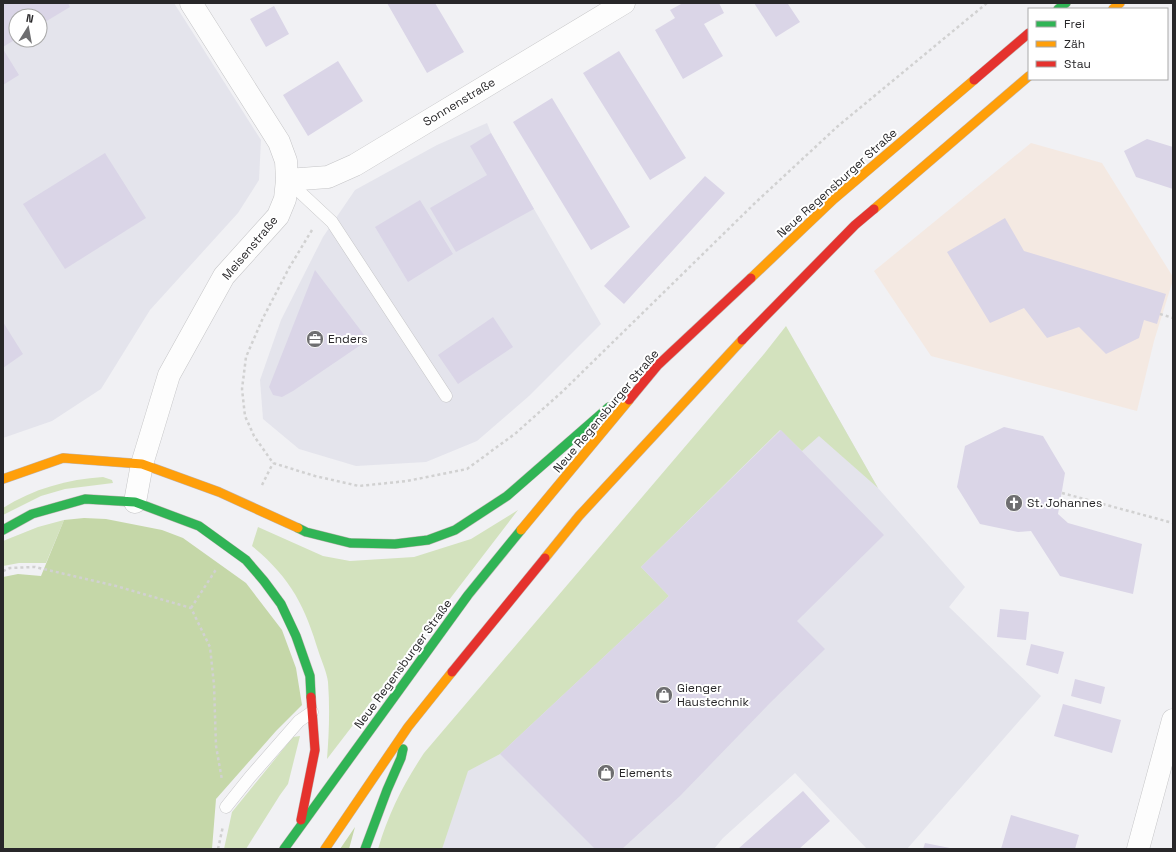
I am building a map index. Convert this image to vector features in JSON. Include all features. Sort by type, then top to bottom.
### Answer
[{"type":"main road","name":"Neue Regensburger Straße","points":[[284,849],[468,595],[658,364],[834,199],[1028,34]]},
{"type":"main road","points":[[325,849],[408,727],[579,516],[733,349],[855,225],[1028,77]]},
{"type":"main road","points":[[3,479],[63,458],[142,464],[219,492],[306,532],[350,543],[395,544],[428,540],[455,530],[507,496],[658,364]]},
{"type":"main road","points":[[3,530],[32,514],[85,499],[135,502],[199,526],[246,560],[281,604],[296,636],[310,676],[315,750],[299,827]]},
{"type":"main road","points":[[365,849],[387,790],[401,758],[408,727]]},
{"type":"street","name":"Meisenstraße","points":[[135,502],[142,464],[169,374],[224,276],[278,216],[285,199],[288,180],[286,160],[279,142],[191,3]]},
{"type":"street","name":"Sonnenstraße","points":[[288,180],[328,177],[355,165],[623,3]]},
{"type":"street","points":[[1138,849],[1173,720]]},
{"type":"lane","points":[[288,180],[332,222],[446,396]]},
{"type":"lane","points":[[226,807],[294,726],[312,712]]},
{"type":"path","points":[[324,213],[318,220],[289,268],[263,318],[246,357],[242,389],[245,416],[254,436],[273,463],[315,476],[359,486],[407,481],[467,468],[516,433],[562,391],[755,203],[838,126],[987,3]]},
{"type":"path","points":[[1160,314],[1173,318]]},
{"type":"path","points":[[262,486],[273,463]]},
{"type":"path","points":[[1062,493],[1173,523]]},
{"type":"path","points":[[191,608],[220,563]]},
{"type":"path","points":[[3,571],[10,568],[35,567],[116,586],[191,608],[210,647],[214,685],[216,746],[226,807],[218,849]]},
{"type":"shaded area","points":[[3,3],[174,3],[261,140],[259,180],[238,213],[150,310],[101,389],[52,421],[3,438]]},
{"type":"shaded area","points":[[487,123],[491,133],[534,209],[601,324],[529,396],[477,441],[426,462],[356,466],[299,449],[263,419],[260,380],[281,320],[323,237],[355,190],[437,145]]},
{"type":"shaded area","points":[[1031,143],[1102,163],[1173,277],[1154,341],[1137,411],[931,356],[874,271]]},
{"type":"shaded area","points":[[798,347],[878,488],[965,587],[949,607],[1041,696],[907,849],[867,849],[795,773],[723,838],[714,849],[411,849],[487,687]]},
{"type":"green space","points":[[786,326],[878,488],[819,436],[802,451],[780,430],[641,567],[669,596],[500,754],[468,771],[442,849],[378,849],[397,799],[424,753],[764,354]]},
{"type":"green space","points":[[103,477],[112,480],[113,483],[65,489],[41,496],[3,515],[3,508],[26,495],[39,490],[77,480]]},
{"type":"green space","points":[[518,510],[327,759],[329,701],[326,671],[308,621],[295,594],[277,570],[252,546],[258,527],[323,556],[350,561],[414,557],[471,539]]},
{"type":"green space","points":[[84,518],[106,519],[162,530],[183,538],[246,583],[282,630],[296,668],[302,705],[276,731],[216,799],[212,849],[3,849],[3,577],[18,574],[41,576],[64,520]]},
{"type":"green space","points":[[64,520],[46,563],[19,563],[3,566],[3,541],[38,527]]},
{"type":"green space","points":[[300,736],[288,784],[246,849],[224,849],[232,812],[293,737]]},
{"type":"green space","points":[[355,827],[349,849],[340,849]]},
{"type":"building","points":[[3,3],[68,3],[70,7],[48,20],[48,8],[8,8],[8,44],[3,47]]},
{"type":"building","points":[[387,3],[435,3],[464,52],[427,73]]},
{"type":"building","points":[[683,3],[719,3],[724,13],[704,24],[723,56],[683,79],[655,30],[675,18],[670,10]]},
{"type":"building","points":[[754,3],[789,3],[788,4],[800,22],[776,37]]},
{"type":"building","points":[[274,6],[289,34],[266,47],[250,19]]},
{"type":"building","points":[[3,49],[19,75],[3,85]]},
{"type":"building","points":[[619,51],[686,158],[650,180],[583,73]]},
{"type":"building","points":[[338,61],[363,101],[308,136],[283,95]]},
{"type":"building","points":[[552,98],[630,227],[591,250],[513,122]]},
{"type":"building","points":[[491,133],[534,209],[456,252],[430,208],[487,175],[470,146]]},
{"type":"building","points":[[1147,139],[1173,147],[1173,189],[1136,177],[1124,151]]},
{"type":"building","points":[[105,153],[146,218],[65,269],[23,204]]},
{"type":"building","points":[[705,176],[725,193],[624,304],[604,286]]},
{"type":"building","points":[[420,200],[453,254],[408,282],[375,227]]},
{"type":"building","points":[[1005,218],[1024,251],[1166,294],[1157,324],[1144,320],[1139,338],[1106,354],[1079,327],[1047,338],[1024,308],[990,323],[947,252]]},
{"type":"building","points":[[315,270],[368,340],[293,391],[282,397],[273,395],[269,387]]},
{"type":"building","points":[[493,317],[513,347],[458,384],[438,355]]},
{"type":"building","points":[[3,322],[23,354],[3,368]]},
{"type":"building","name":"St. Johannes","points":[[1004,427],[1043,436],[1065,473],[1058,514],[1068,523],[1142,544],[1133,594],[1060,576],[1031,531],[1018,532],[980,524],[957,487],[965,446]]},
{"type":"building","points":[[781,430],[884,535],[797,621],[825,649],[770,703],[680,796],[622,849],[595,849],[500,754],[669,596],[641,567]]},
{"type":"building","points":[[1000,609],[1029,612],[1026,640],[997,637]]},
{"type":"building","points":[[1031,644],[1064,652],[1058,674],[1026,665]]},
{"type":"building","points":[[1075,679],[1105,687],[1101,704],[1071,696]]},
{"type":"building","points":[[1063,704],[1121,720],[1112,753],[1054,736]]},
{"type":"building","points":[[803,791],[830,821],[799,849],[738,849]]},
{"type":"building","points":[[1011,815],[1079,835],[1075,849],[1001,849]]},
{"type":"building","points":[[925,843],[950,848],[950,849],[923,849]]},
{"type":"traffic: fast","points":[[1059,8],[1066,3]]},
{"type":"traffic: fast","points":[[298,528],[306,532],[350,543],[395,544],[428,540],[455,530],[507,496],[609,407]]},
{"type":"traffic: fast","points":[[3,530],[32,514],[85,499],[135,502]]},
{"type":"traffic: fast","points":[[135,502],[199,526],[246,560],[281,604],[296,636],[310,676],[311,697]]},
{"type":"traffic: fast","points":[[284,849],[468,595],[521,530]]},
{"type":"traffic: fast","points":[[365,849],[387,790],[401,758],[403,749]]},
{"type":"traffic: slow","points":[[1114,8],[1120,3]]},
{"type":"traffic: slow","points":[[874,209],[1028,77]]},
{"type":"traffic: slow","points":[[751,278],[834,199],[974,80]]},
{"type":"traffic: slow","points":[[545,558],[579,516],[742,340]]},
{"type":"traffic: slow","points":[[521,530],[629,400]]},
{"type":"traffic: slow","points":[[3,479],[63,458],[142,464]]},
{"type":"traffic: slow","points":[[142,464],[219,492],[298,528]]},
{"type":"traffic: slow","points":[[325,849],[408,727],[452,672]]},
{"type":"traffic: jam","points":[[974,80],[1028,34]]},
{"type":"traffic: jam","points":[[742,340],[855,225],[874,209]]},
{"type":"traffic: jam","points":[[629,400],[658,365],[751,278]]},
{"type":"traffic: jam","points":[[452,672],[545,558]]},
{"type":"traffic: jam","points":[[301,820],[315,750],[311,697]]},
{"type":"place","name":"Enders","points":[[315,339]]},
{"type":"place","name":"St. Johannes","points":[[1014,503]]},
{"type":"place","name":"Gienger Haustechnik","points":[[664,695]]},
{"type":"place","name":"Elements","points":[[606,773]]}]
